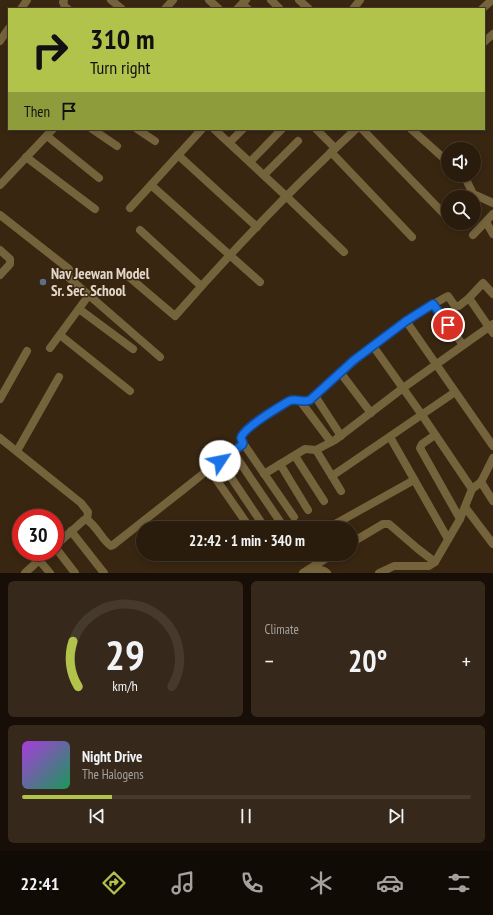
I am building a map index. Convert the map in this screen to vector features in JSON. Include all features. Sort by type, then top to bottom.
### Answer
[{"type":"street","points":[[111,0],[121,8]]},
{"type":"street","points":[[166,8],[173,0]]},
{"type":"street","points":[[209,0],[218,8]]},
{"type":"street","points":[[271,0],[279,8]]},
{"type":"street","points":[[299,0],[308,8]]},
{"type":"street","points":[[354,8],[360,0]]},
{"type":"street","points":[[483,8],[492,0]]},
{"type":"street","points":[[0,41],[8,29]]},
{"type":"street","points":[[485,41],[493,34]]},
{"type":"street","points":[[0,185],[52,130]]},
{"type":"street","points":[[93,130],[117,146]]},
{"type":"street","points":[[138,130],[154,141]]},
{"type":"street","points":[[130,208],[201,130]]},
{"type":"street","points":[[215,130],[344,252]]},
{"type":"street","points":[[230,143],[242,130]]},
{"type":"street","points":[[250,162],[281,130]]},
{"type":"street","points":[[317,130],[412,237]]},
{"type":"street","points":[[129,277],[175,316],[201,286],[286,196],[355,130]]},
{"type":"street","points":[[363,130],[441,211]]},
{"type":"street","points":[[413,130],[441,156]]},
{"type":"street","points":[[47,136],[99,178]]},
{"type":"street","points":[[264,175],[298,141]]},
{"type":"street","points":[[178,155],[257,227]]},
{"type":"street","points":[[26,158],[95,209]]},
{"type":"street","points":[[467,182],[473,194],[493,203]]},
{"type":"street","points":[[151,185],[260,282]]},
{"type":"street","points":[[472,235],[493,214]]},
{"type":"street","points":[[0,215],[68,269],[68,277],[160,357]]},
{"type":"street","points":[[486,222],[493,234]]},
{"type":"street","points":[[140,230],[201,286]]},
{"type":"street","points":[[0,250],[10,259],[10,264],[0,275]]},
{"type":"street","points":[[301,402],[310,400],[340,372],[373,346],[406,321],[433,304],[448,296],[455,306],[459,306],[483,283],[493,294]]},
{"type":"street","points":[[50,348],[89,295]]},
{"type":"street","points":[[264,474],[305,449],[316,450],[341,436],[436,363],[492,328],[469,298]]},
{"type":"street","points":[[433,304],[463,345]]},
{"type":"street","points":[[79,309],[133,349]]},
{"type":"street","points":[[406,321],[493,446]]},
{"type":"street","points":[[60,335],[130,391]]},
{"type":"street","points":[[373,346],[422,415],[472,490]]},
{"type":"street","points":[[0,399],[27,351]]},
{"type":"street","points":[[340,372],[371,413]]},
{"type":"street","points":[[17,451],[59,377]]},
{"type":"street","points":[[332,476],[455,392]]},
{"type":"street","points":[[315,396],[341,436]]},
{"type":"street","points":[[294,517],[243,443],[241,438],[243,433],[260,419],[293,399],[301,402],[331,442]]},
{"type":"street","points":[[435,435],[422,444],[420,448],[460,519]]},
{"type":"street","points":[[390,437],[448,539]]},
{"type":"street","points":[[0,438],[81,503],[88,512],[88,520],[111,546],[243,443]]},
{"type":"street","points":[[316,450],[341,491]]},
{"type":"street","points":[[233,452],[280,521]]},
{"type":"street","points":[[295,456],[324,501]]},
{"type":"street","points":[[220,461],[260,521]]},
{"type":"street","points":[[280,464],[308,510]]},
{"type":"street","points":[[379,573],[383,572],[390,566],[429,566],[435,562],[460,519],[472,490],[481,482],[492,465]]},
{"type":"street","points":[[208,469],[245,521]]},
{"type":"street","points":[[341,521],[414,480]]},
{"type":"street","points":[[481,482],[493,501]]},
{"type":"street","points":[[465,507],[493,544]]},
{"type":"street","points":[[64,538],[84,520],[88,520]]},
{"type":"street","points":[[358,539],[383,524],[389,524],[435,562]]},
{"type":"street","points":[[71,531],[101,572]]},
{"type":"street","points":[[64,558],[75,573]]},
{"type":"street","points":[[25,573],[38,561]]},
{"type":"street","points":[[40,561],[50,573]]},
{"type":"street","points":[[304,573],[322,561]]},
{"type":"street","points":[[304,573],[316,570],[321,570],[327,573]]},
{"type":"place","name":"Nav Jeewan Model Sr. Sec. School","points":[[43,282]]},
{"type":"route","points":[[220,461],[242,445],[243,443],[241,436],[243,433],[260,419],[293,399],[301,402],[310,400],[354,360],[406,321],[433,304],[448,325]]}]
